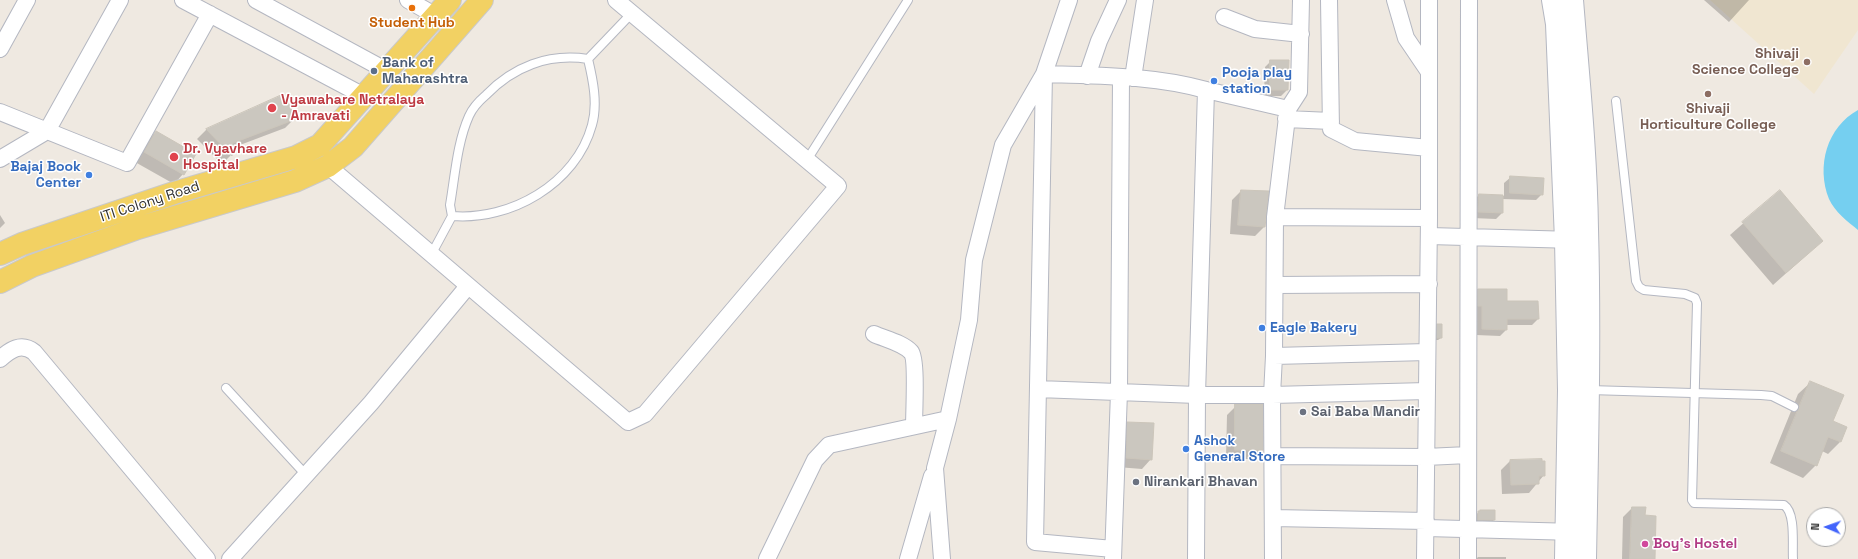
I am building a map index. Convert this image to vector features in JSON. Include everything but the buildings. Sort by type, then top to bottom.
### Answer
[{"type":"main road","points":[[0,282],[32,266],[138,228],[296,181],[328,166],[353,147],[482,0]]},
{"type":"main road","name":"ITI Colony Road","points":[[0,254],[22,244],[174,193],[296,157],[320,145],[443,8]]},
{"type":"street","points":[[0,49],[27,0]]},
{"type":"street","points":[[0,159],[47,130],[120,0]]},
{"type":"street","points":[[183,0],[364,96]]},
{"type":"street","points":[[256,0],[387,71]]},
{"type":"street","points":[[408,0],[443,8]]},
{"type":"street","points":[[328,166],[628,422],[645,414],[838,186],[616,0]]},
{"type":"street","points":[[908,559],[948,419],[969,320],[974,260],[1003,145],[1044,74],[1069,0]]},
{"type":"street","points":[[1087,76],[1099,41],[1118,0]]},
{"type":"street","points":[[1044,74],[1035,542],[1113,554],[1119,392],[1127,78],[1145,0]]},
{"type":"street","points":[[1273,559],[1272,395],[1274,356],[1275,218],[1287,114],[1299,92],[1301,0]]},
{"type":"street","points":[[1329,0],[1331,129],[1355,141],[1429,148]]},
{"type":"street","points":[[1395,0],[1406,38],[1429,72]]},
{"type":"street","points":[[1425,559],[1430,218],[1429,0]]},
{"type":"street","points":[[1468,559],[1470,236],[1469,0]]},
{"type":"street","points":[[1553,0],[1557,24],[1566,240],[1569,390],[1576,532],[1585,559]]},
{"type":"street","points":[[1566,559],[1576,532],[1589,390],[1588,240],[1584,142],[1572,0]]},
{"type":"street","points":[[0,112],[127,163],[210,14]]},
{"type":"street","points":[[1224,17],[1255,29],[1301,34]]},
{"type":"street","points":[[1044,74],[1127,78],[1192,86],[1287,114],[1331,121]]},
{"type":"street","points":[[1196,559],[1196,395],[1206,90]]},
{"type":"street","points":[[1275,218],[1430,218]]},
{"type":"street","points":[[1429,236],[1588,240]]},
{"type":"street","points":[[1275,285],[1428,284]]},
{"type":"street","points":[[230,559],[371,403],[468,286]]},
{"type":"street","points":[[874,334],[907,348],[912,353],[914,364],[914,426]]},
{"type":"street","points":[[0,359],[15,348],[29,348],[34,352],[207,559]]},
{"type":"street","points":[[1274,356],[1427,352]]},
{"type":"street","points":[[1038,389],[1196,395],[1272,395],[1427,390]]},
{"type":"street","points":[[767,559],[815,460],[829,445],[948,419]]},
{"type":"street","points":[[1273,456],[1426,457],[1468,455]]},
{"type":"street","points":[[934,468],[942,559]]},
{"type":"street","points":[[1273,518],[1576,532]]},
{"type":"lane","points":[[807,160],[908,0]]},
{"type":"lane","points":[[588,59],[632,13]]},
{"type":"lane","points":[[431,255],[452,216],[450,205],[462,135],[474,106],[510,74],[529,64],[576,57],[588,59]]},
{"type":"lane","points":[[452,216],[462,217],[498,213],[522,204],[540,194],[574,162],[582,149],[592,125],[595,101],[588,59]]},
{"type":"lane","points":[[1616,101],[1634,274],[1639,287],[1644,290],[1685,294],[1695,298],[1697,309],[1692,500],[1694,504],[1784,505],[1788,508],[1792,517],[1793,559]]},
{"type":"lane","points":[[226,388],[306,475]]},
{"type":"lane","points":[[1589,390],[1761,395],[1772,396],[1794,407]]},
{"type":"shaded area","name":"Shivaji Science College","points":[[1710,0],[1858,0],[1858,30],[1814,94]]},
{"type":"water","points":[[1858,110],[1858,230],[1842,216],[1829,199],[1825,186],[1824,161],[1827,148],[1839,126],[1847,117]]},
{"type":"place","name":"Student Hub","points":[[412,8]]},
{"type":"place","name":"Shivaji Science College","points":[[1807,62]]},
{"type":"place","name":"Bank of Maharashtra","points":[[374,71]]},
{"type":"place","name":"Pooja play station","points":[[1214,81]]},
{"type":"place","name":"Shivaji Horticulture College","points":[[1708,94]]},
{"type":"place","name":"Vyawahare Netralaya - Amravati","points":[[272,108]]},
{"type":"place","name":"Dr. Vyavhare Hospital","points":[[174,157]]},
{"type":"place","name":"Bajaj Book Center","points":[[89,175]]},
{"type":"place","name":"Eagle Bakery","points":[[1262,328]]},
{"type":"place","name":"Sai Baba Mandir","points":[[1303,412]]},
{"type":"place","name":"Ashok General Store","points":[[1186,449]]},
{"type":"place","name":"Nirankari Bhavan","points":[[1136,482]]},
{"type":"place","name":"Boy's Hostel","points":[[1645,544]]}]
